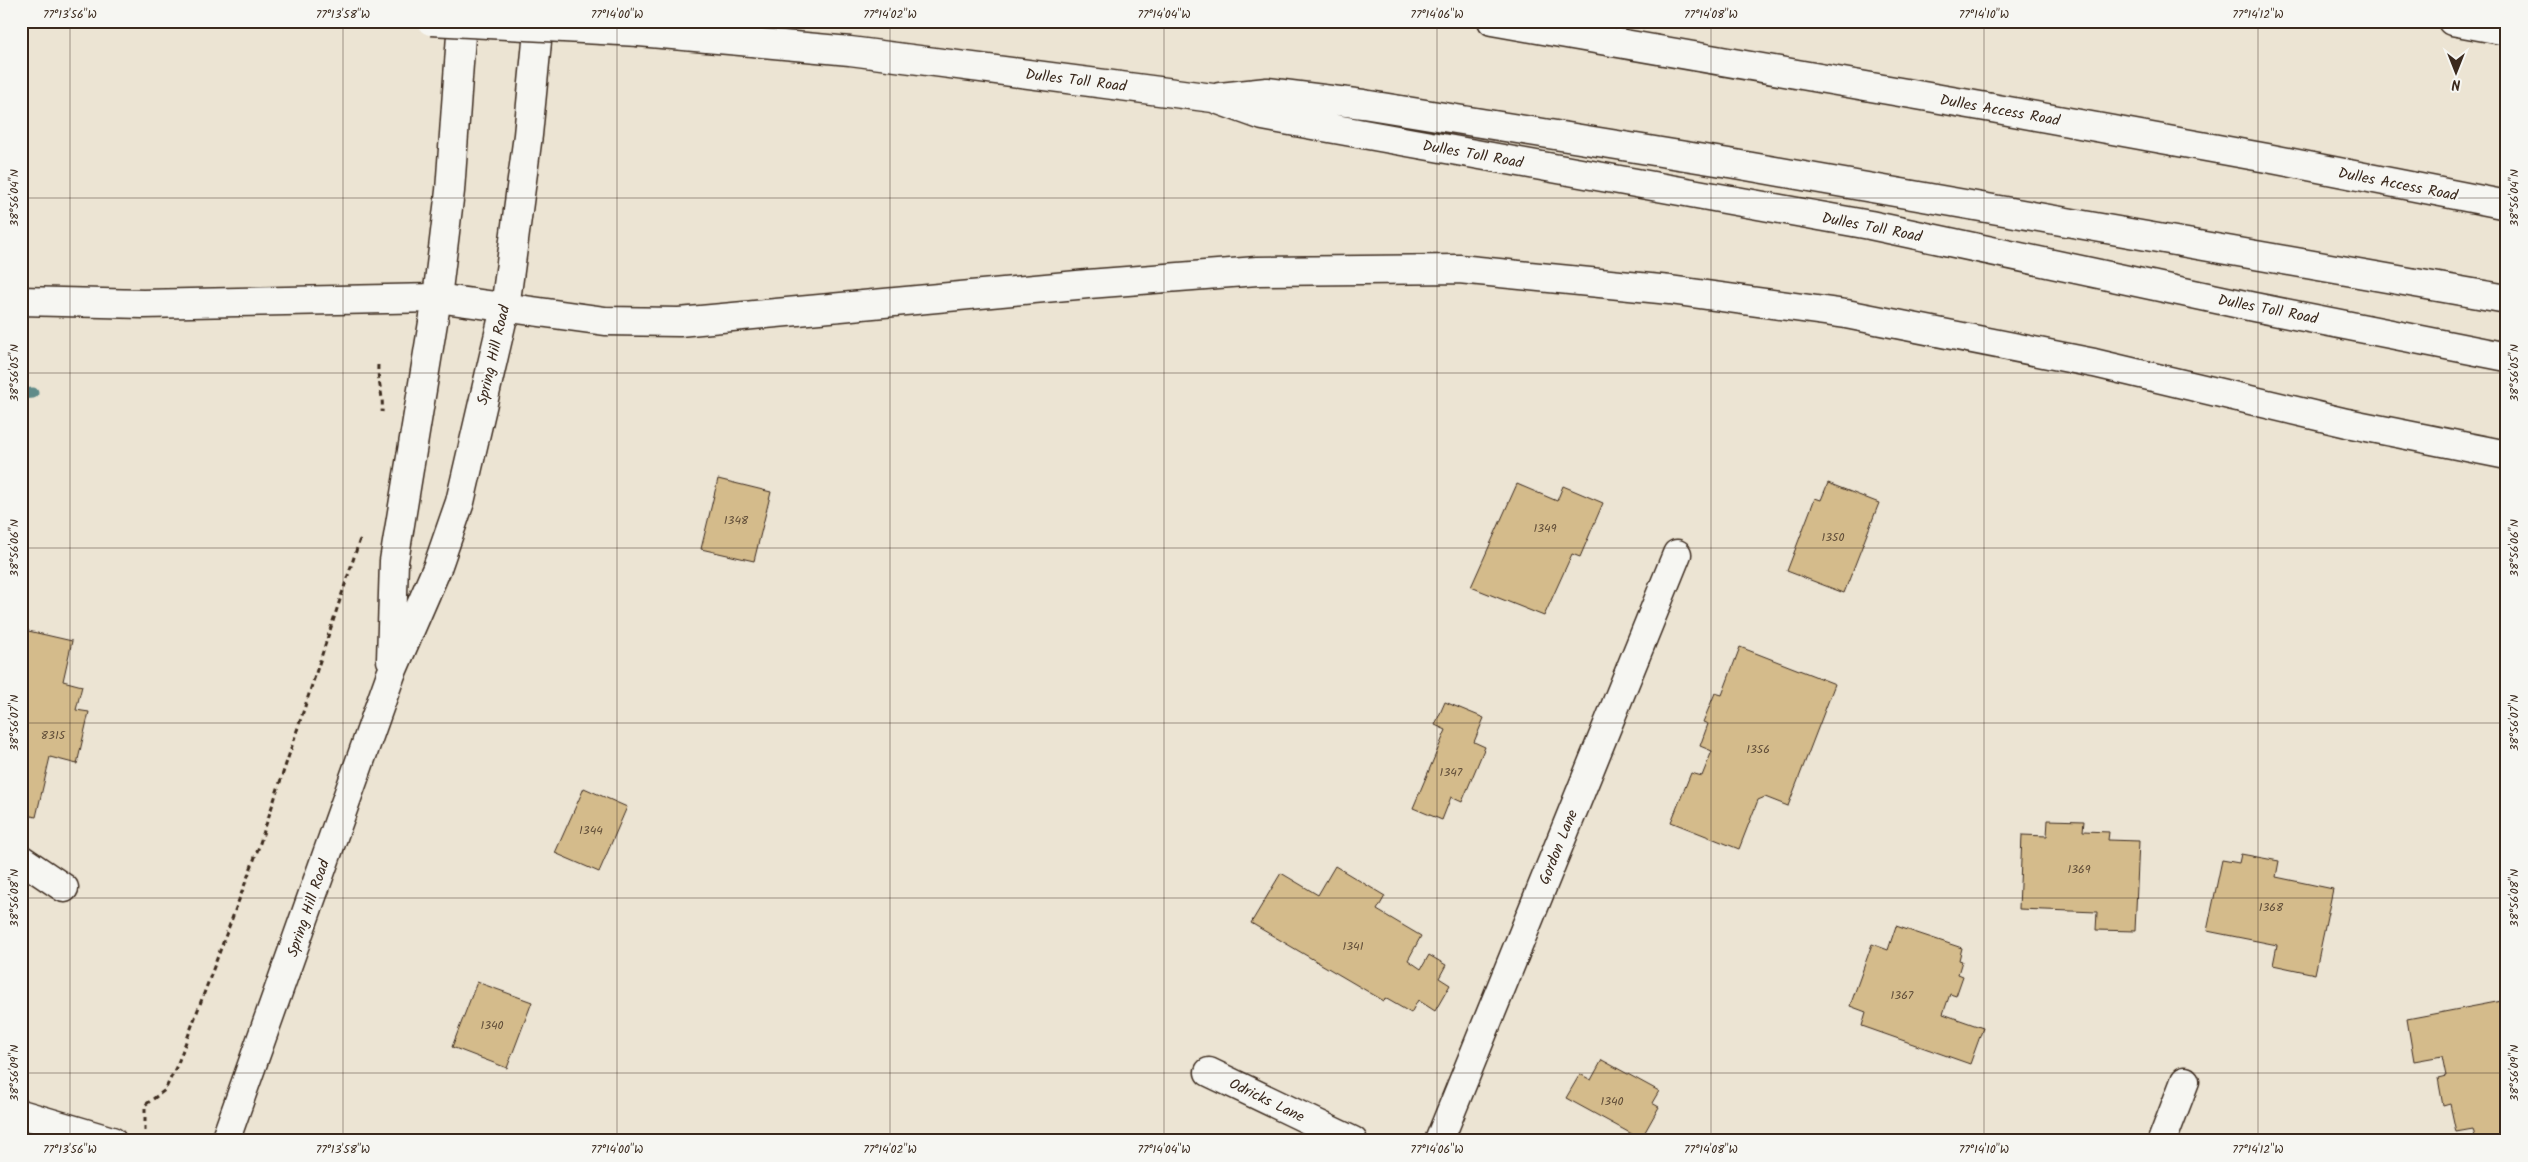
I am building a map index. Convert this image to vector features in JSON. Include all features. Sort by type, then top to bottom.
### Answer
[{"type":"main road","name":"Dulles Toll Road","points":[[430,21],[639,32],[850,51],[1213,98],[1263,116],[1870,225],[2254,307],[2507,357]]},
{"type":"main road","name":"Spring Hill Road","points":[[391,674],[394,561],[437,298],[450,191],[462,21]]},
{"type":"main road","name":"Spring Hill Road","points":[[225,1141],[391,674],[437,568],[460,502],[505,308],[528,135],[539,21]]},
{"type":"main road","name":"Dulles Access Road","points":[[1492,21],[2169,140],[2507,205]]},
{"type":"main road","points":[[2452,21],[2507,31]]},
{"type":"main road","points":[[1213,98],[1267,92],[1363,104],[1735,164],[2507,299]]},
{"type":"main road","points":[[21,301],[143,304],[437,298],[605,321],[680,322],[1088,284],[1257,271],[1459,269],[1670,290],[1846,314],[2094,364],[2348,423],[2507,455]]},
{"type":"main road","name":"Gordon Lane","points":[[1439,1141],[1677,554]]},
{"type":"main road","points":[[21,859],[64,888]]},
{"type":"main road","name":"Odricks Lane","points":[[1209,1072],[1352,1141]]},
{"type":"main road","points":[[2162,1141],[2185,1081]]},
{"type":"main road","points":[[21,1114],[112,1141]]},
{"type":"path","points":[[378,365],[378,376],[383,394],[381,414]]},
{"type":"path","points":[[145,1141],[145,1105],[165,1090],[189,1035],[258,850],[362,534]]},
{"type":"building","points":[[718,479],[771,492],[754,561],[701,549]]},
{"type":"building","points":[[1828,483],[1879,503],[1844,593],[1787,571],[1815,498],[1821,500]]},
{"type":"building","points":[[1517,484],[1557,501],[1563,486],[1603,503],[1580,557],[1572,554],[1544,616],[1471,587]]},
{"type":"building","points":[[24,630],[72,641],[63,681],[82,686],[76,710],[89,712],[77,764],[50,757],[36,817],[21,814],[21,643]]},
{"type":"building","points":[[1740,647],[1835,684],[1788,806],[1765,797],[1758,800],[1739,849],[1671,822],[1691,773],[1702,776],[1712,751],[1700,746],[1708,724],[1703,722],[1715,693],[1722,695]]},
{"type":"building","points":[[1445,702],[1484,718],[1474,742],[1485,747],[1462,802],[1451,797],[1442,820],[1413,808],[1446,730],[1435,725]]},
{"type":"building","points":[[584,788],[627,807],[599,872],[555,853]]},
{"type":"building","points":[[2048,820],[2084,821],[2083,831],[2109,832],[2108,840],[2139,841],[2135,931],[2096,930],[2097,912],[2019,909],[2022,835],[2047,836]]},
{"type":"building","points":[[2241,854],[2279,861],[2276,877],[2333,889],[2315,974],[2273,965],[2277,945],[2207,931],[2222,860],[2239,863]]},
{"type":"building","points":[[1335,866],[1385,896],[1377,910],[1421,936],[1408,960],[1421,969],[1429,955],[1446,965],[1439,978],[1450,985],[1435,1011],[1418,1000],[1411,1013],[1385,998],[1384,1001],[1251,923],[1281,873],[1318,895]]},
{"type":"building","points":[[1896,926],[1962,948],[1959,960],[1962,961],[1958,974],[1963,976],[1956,996],[1950,994],[1943,1014],[1983,1028],[1970,1064],[1862,1026],[1866,1012],[1850,1006],[1872,944],[1888,950]]},
{"type":"building","points":[[477,982],[532,1002],[507,1068],[452,1047]]},
{"type":"building","points":[[2507,1000],[2507,1141],[2476,1141],[2473,1129],[2456,1132],[2450,1104],[2443,1106],[2438,1078],[2446,1076],[2442,1056],[2414,1061],[2407,1019]]},
{"type":"building","points":[[1602,1060],[1659,1091],[1652,1103],[1659,1107],[1641,1139],[1566,1098],[1580,1074],[1591,1080]]},
{"type":"waterway","points":[[21,394],[33,393]]}]
